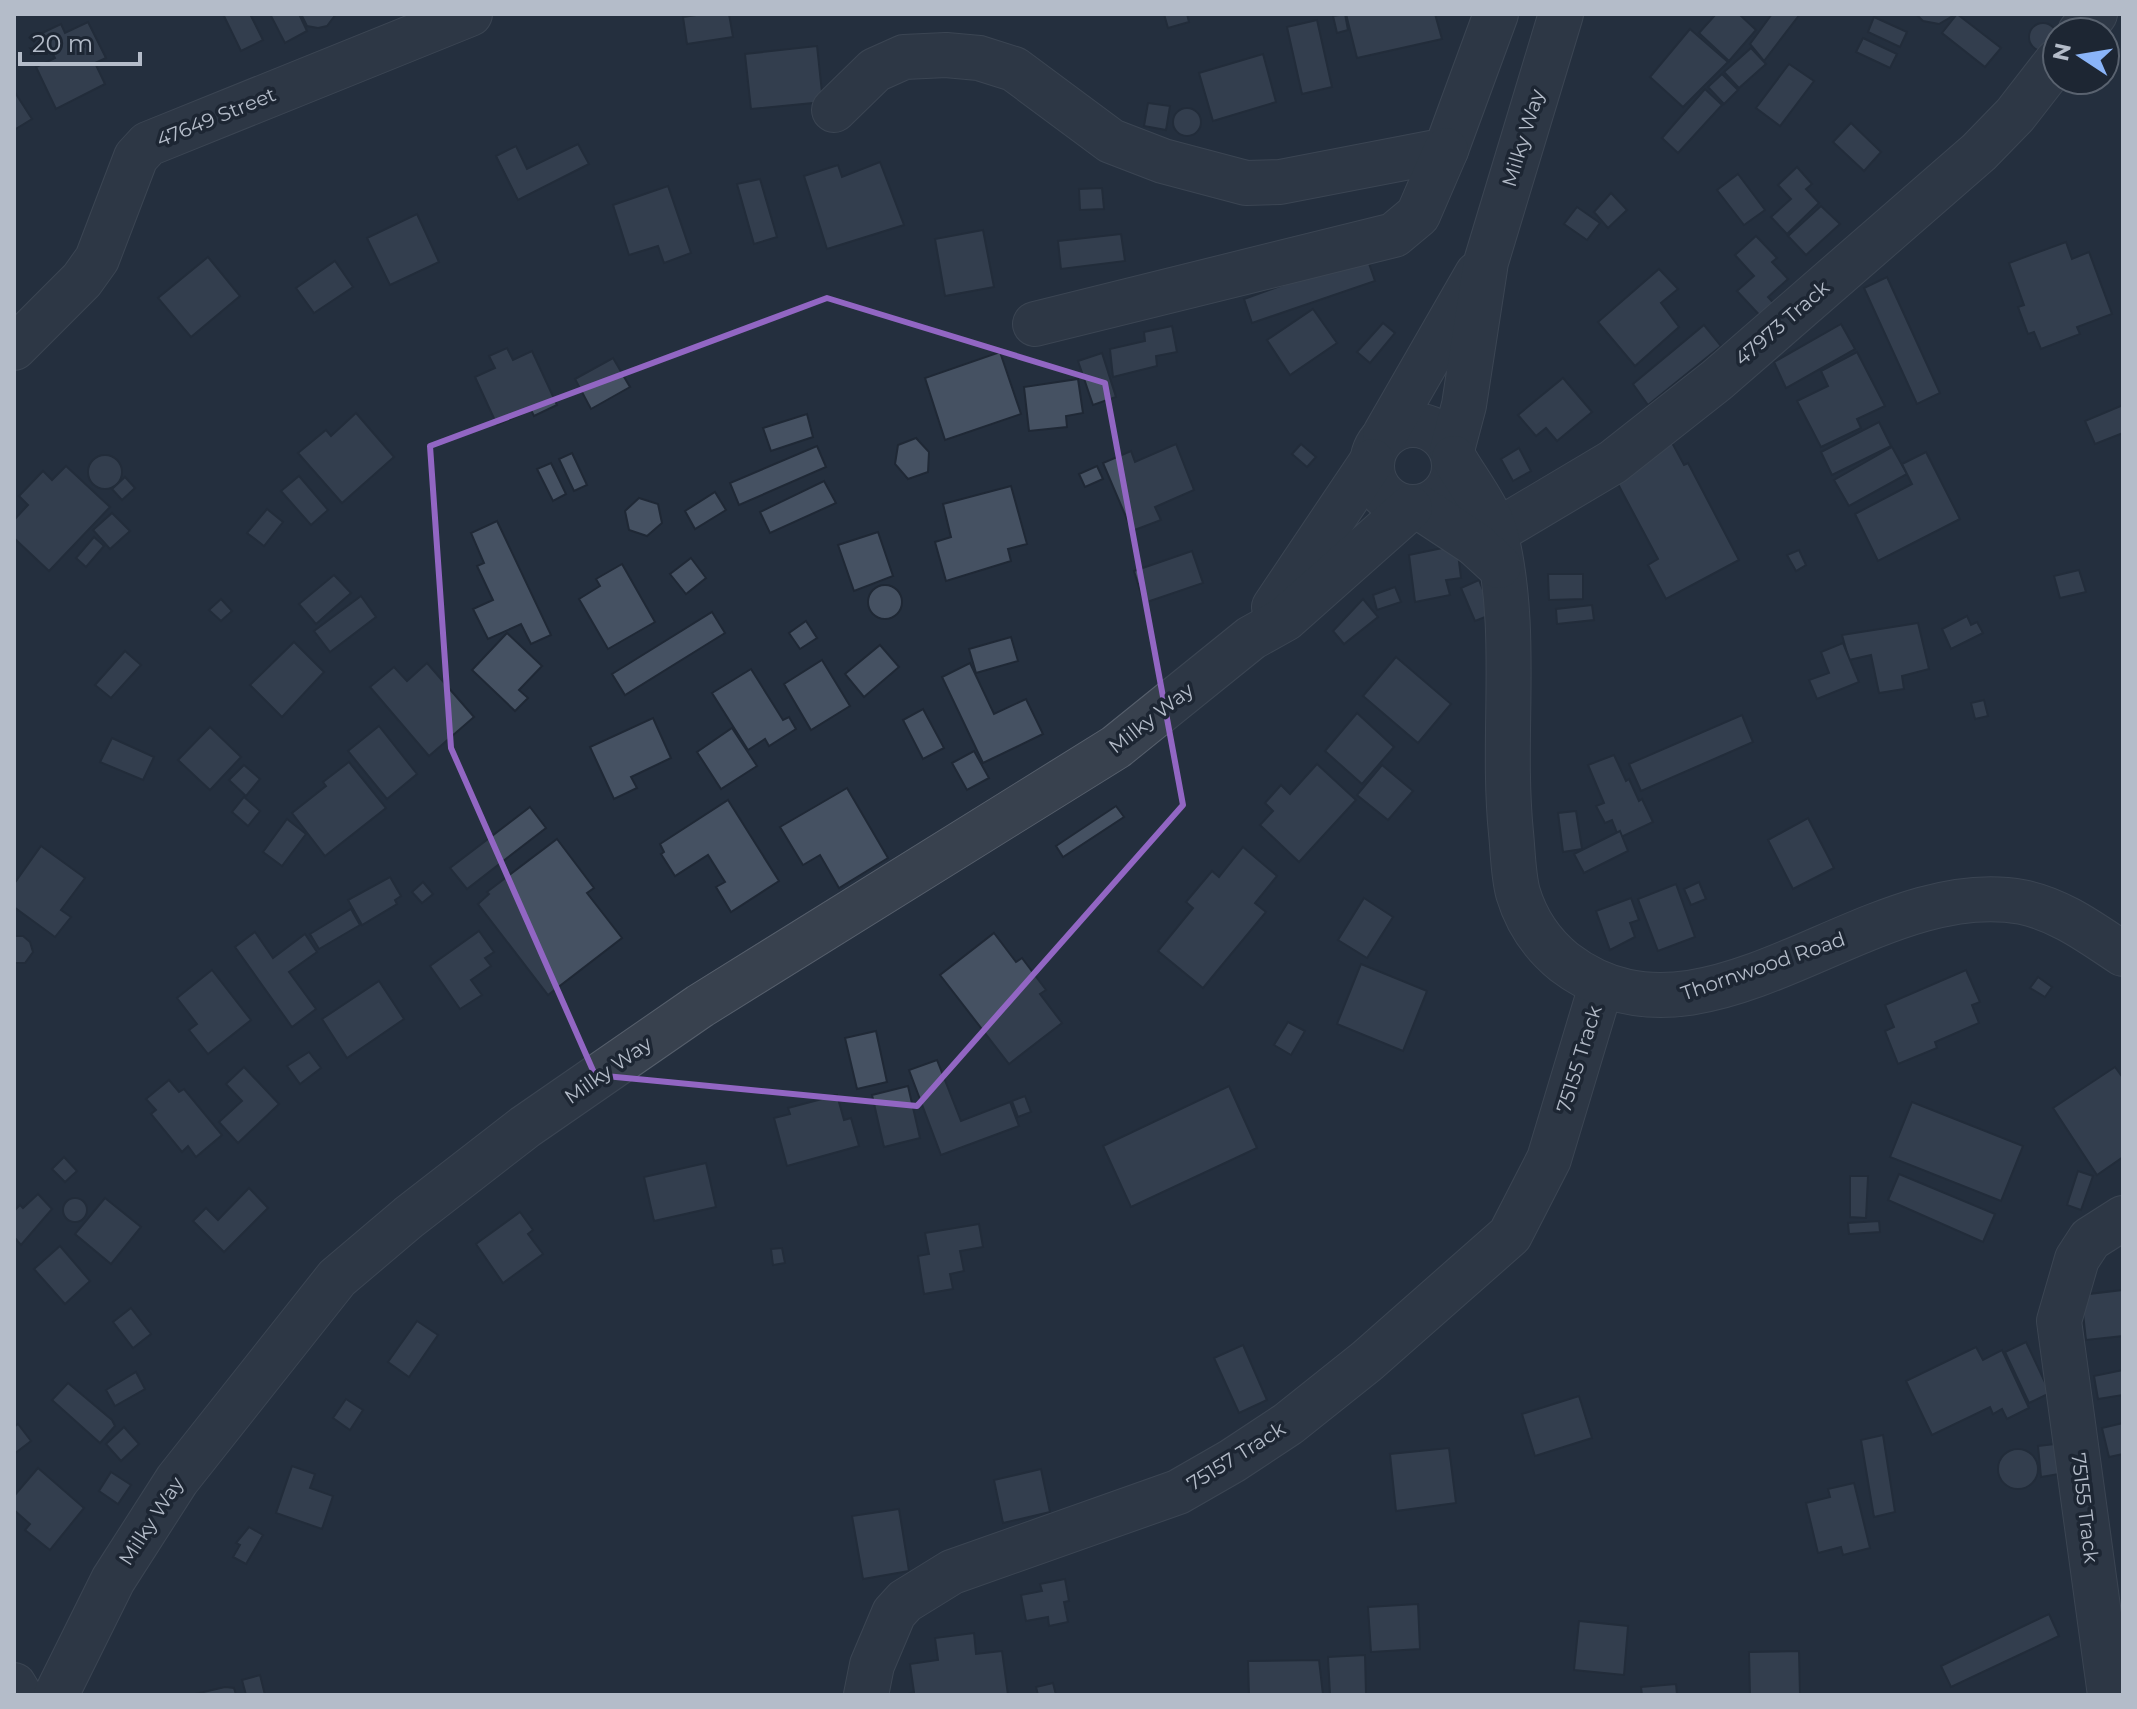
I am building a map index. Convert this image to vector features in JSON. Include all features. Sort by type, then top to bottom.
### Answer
[{"type":"street","name":"47649 Street","points":[[14,348],[82,280],[97,259],[136,157],[148,144],[470,14]]},
{"type":"street","points":[[1035,324],[1394,235],[1418,215],[1446,150],[1496,14]]},
{"type":"street","name":"Milky Way","points":[[1453,454],[1464,405],[1486,262],[1561,14]]},
{"type":"street","points":[[834,110],[875,70],[904,57],[946,55],[979,58],[1014,69],[1111,141],[1163,161],[1246,183],[1280,182],[1446,150]]},
{"type":"street","name":"47973 Track","points":[[1489,547],[1613,462],[1717,380],[1979,152],[2015,115],[2041,82]]},
{"type":"street","name":"Milky Way","points":[[1251,638],[1301,570],[1378,448],[1416,374],[1486,262]]},
{"type":"street","points":[[1414,507],[1434,502],[1447,490],[1453,475],[1453,454],[1443,437],[1430,427],[1415,424],[1399,426],[1378,448],[1373,477],[1380,492],[1394,503],[1414,507],[1489,547]]},
{"type":"street","name":"Thornwood Road","points":[[1453,454],[1503,579],[1509,693],[1507,788],[1517,891],[1534,931],[1559,958],[1601,986],[1635,995],[1675,997],[1759,972],[1920,910],[1979,899],[2021,902],[2059,913],[2123,954]]},
{"type":"street","name":"Milky Way","points":[[56,1695],[85,1631],[177,1480],[337,1278],[525,1127],[700,1006],[1116,747],[1251,638],[1285,619],[1414,507]]},
{"type":"street","name":"75155 Track","points":[[1557,1131],[1601,986]]},
{"type":"street","name":"75157 Track","points":[[866,1695],[872,1665],[894,1613],[922,1590],[952,1572],[1178,1492],[1288,1424],[1367,1361],[1510,1235],[1549,1159],[1557,1131]]},
{"type":"street","name":"75155 Track","points":[[2110,1695],[2059,1321],[2077,1259],[2090,1239],[2123,1218]]},
{"type":"street","name":"Milky Way","points":[[29,1695],[85,1631]]},
{"type":"street","points":[[14,1685],[20,1695]]},
{"type":"highlighted area","points":[[827,298],[1105,383],[1183,805],[917,1106],[595,1075],[451,748],[430,446]]},
{"type":"building","points":[[223,14],[250,14],[263,40],[241,51]]},
{"type":"building","points":[[270,14],[299,14],[307,31],[285,43]]},
{"type":"building","points":[[301,14],[336,14],[327,26],[318,28],[307,26]]},
{"type":"building","points":[[729,14],[733,37],[687,44],[683,17]]},
{"type":"building","points":[[1164,14],[1187,14],[1189,22],[1168,28]]},
{"type":"building","points":[[1345,14],[1348,30],[1337,33],[1333,16]]},
{"type":"building","points":[[1346,14],[1435,14],[1442,39],[1357,58]]},
{"type":"building","points":[[1716,14],[1739,14],[1756,30],[1729,61],[1699,33]]},
{"type":"building","points":[[1772,14],[1800,14],[1764,61],[1750,44]]},
{"type":"building","points":[[1916,14],[1956,14],[1939,24],[1923,21]]},
{"type":"building","points":[[1957,14],[2001,48],[1985,67],[1942,33]]},
{"type":"building","points":[[1874,17],[1907,32],[1900,47],[1868,32]]},
{"type":"building","points":[[1317,20],[1332,87],[1302,94],[1287,27]]},
{"type":"building","points":[[88,22],[106,58],[95,63],[105,84],[56,109],[36,67],[55,58],[42,33],[61,24],[65,33]]},
{"type":"building","points":[[2041,23],[2041,51],[2033,47],[2029,37],[2033,27]]},
{"type":"building","points":[[1690,29],[1728,62],[1683,107],[1650,77]]},
{"type":"building","points":[[1863,38],[1897,54],[1890,68],[1856,52]]},
{"type":"building","points":[[817,46],[823,102],[751,109],[745,54]]},
{"type":"building","points":[[1751,48],[1766,64],[1739,88],[1724,72]]},
{"type":"building","points":[[1263,54],[1276,102],[1213,121],[1199,73]]},
{"type":"building","points":[[1789,64],[1814,81],[1780,126],[1756,108]]},
{"type":"building","points":[[1722,74],[1738,90],[1724,104],[1708,87]]},
{"type":"building","points":[[1705,89],[1722,105],[1678,153],[1662,138]]},
{"type":"building","points":[[14,91],[32,119],[14,130]]},
{"type":"building","points":[[1148,103],[1170,106],[1166,130],[1144,126]]},
{"type":"building","points":[[1187,108],[1197,112],[1201,122],[1197,132],[1187,136],[1177,132],[1173,122],[1177,112]]},
{"type":"building","points":[[1851,123],[1881,152],[1864,171],[1833,142]]},
{"type":"building","points":[[578,144],[589,164],[518,200],[496,156],[516,146],[527,169]]},
{"type":"building","points":[[880,162],[904,225],[827,249],[804,176],[838,165],[842,177]]},
{"type":"building","points":[[1797,167],[1812,184],[1806,189],[1819,203],[1787,234],[1771,217],[1791,199],[1778,185]]},
{"type":"building","points":[[1738,174],[1765,210],[1744,225],[1717,190]]},
{"type":"building","points":[[760,179],[777,237],[754,244],[737,184]]},
{"type":"building","points":[[668,186],[691,253],[664,263],[658,246],[629,255],[613,205]]},
{"type":"building","points":[[1102,188],[1104,209],[1080,210],[1079,189]]},
{"type":"building","points":[[1611,193],[1627,210],[1608,228],[1594,212]]},
{"type":"building","points":[[1821,206],[1840,224],[1806,255],[1788,236]]},
{"type":"building","points":[[1577,207],[1600,223],[1587,240],[1564,224]]},
{"type":"building","points":[[417,214],[439,262],[390,285],[367,238]]},
{"type":"building","points":[[983,230],[994,287],[945,296],[935,239]]},
{"type":"building","points":[[1121,234],[1125,261],[1061,269],[1058,241]]},
{"type":"building","points":[[1756,236],[1777,258],[1772,262],[1788,279],[1768,297],[1779,309],[1765,321],[1737,291],[1754,276],[1735,255]]},
{"type":"building","points":[[2066,242],[2072,259],[2089,252],[2112,314],[2077,327],[2080,334],[2041,349],[2034,332],[2028,334],[2018,307],[2024,305],[2009,263]]},
{"type":"building","points":[[1366,255],[1375,281],[1252,323],[1244,299]]},
{"type":"building","points":[[208,257],[240,296],[191,337],[158,298]]},
{"type":"building","points":[[335,261],[353,287],[314,313],[296,288]]},
{"type":"building","points":[[1659,269],[1678,289],[1661,303],[1679,327],[1635,366],[1598,322]]},
{"type":"building","points":[[1887,277],[1940,393],[1917,404],[1864,288]]},
{"type":"building","points":[[1313,309],[1337,343],[1290,375],[1267,340]]},
{"type":"building","points":[[1383,323],[1395,333],[1370,363],[1357,352]]},
{"type":"building","points":[[1841,324],[1855,349],[1786,388],[1774,362]]},
{"type":"building","points":[[1704,325],[1721,346],[1648,405],[1633,384]]},
{"type":"building","points":[[1172,326],[1177,352],[1156,356],[1157,366],[1113,377],[1110,349],[1145,341],[1144,332]]},
{"type":"building","points":[[507,348],[513,360],[532,351],[557,405],[534,416],[531,410],[497,425],[475,377],[495,368],[489,356]]},
{"type":"building","points":[[1000,352],[1021,414],[945,440],[925,378]]},
{"type":"building","points":[[1857,352],[1885,406],[1857,419],[1861,428],[1821,447],[1797,401],[1828,386],[1821,371]]},
{"type":"building","points":[[1102,353],[1116,397],[1093,405],[1078,361]]},
{"type":"building","points":[[613,358],[630,387],[591,409],[575,379]]},
{"type":"building","points":[[1563,378],[1592,412],[1557,441],[1546,428],[1536,436],[1518,415]]},
{"type":"building","points":[[1078,379],[1083,413],[1066,416],[1067,427],[1029,431],[1024,387]]},
{"type":"building","points":[[2123,405],[2123,433],[2095,444],[2085,421]]},
{"type":"building","points":[[356,413],[394,457],[342,503],[298,453],[326,430],[331,436]]},
{"type":"building","points":[[807,414],[813,437],[771,451],[763,428]]},
{"type":"building","points":[[1879,422],[1891,446],[1832,475],[1821,452]]},
{"type":"building","points":[[916,438],[929,452],[928,472],[908,479],[895,464],[898,445]]},
{"type":"building","points":[[1670,439],[1684,465],[1688,463],[1739,560],[1666,599],[1648,565],[1658,559],[1611,471]]},
{"type":"building","points":[[1176,444],[1194,490],[1155,507],[1161,520],[1132,531],[1103,463],[1131,451],[1135,462]]},
{"type":"building","points":[[1301,444],[1316,457],[1307,467],[1292,454]]},
{"type":"building","points":[[817,446],[826,467],[739,505],[730,483]]},
{"type":"building","points":[[1892,447],[1907,474],[1849,506],[1834,480]]},
{"type":"building","points":[[1519,448],[1531,471],[1513,481],[1501,459]]},
{"type":"building","points":[[1926,452],[1960,519],[1878,561],[1855,514],[1912,484],[1902,464]]},
{"type":"building","points":[[572,453],[587,485],[574,491],[559,459]]},
{"type":"building","points":[[105,455],[117,460],[122,472],[117,484],[105,489],[93,484],[88,472],[93,460]]},
{"type":"building","points":[[551,463],[566,494],[553,501],[537,469]]},
{"type":"building","points":[[66,466],[110,507],[49,571],[14,538],[14,520],[28,505],[19,496],[43,471],[52,480]]},
{"type":"building","points":[[1097,466],[1103,479],[1085,487],[1079,474]]},
{"type":"building","points":[[299,476],[328,510],[311,525],[281,491]]},
{"type":"building","points":[[125,477],[135,488],[122,500],[112,489]]},
{"type":"building","points":[[824,481],[836,503],[770,533],[760,512]]},
{"type":"building","points":[[1011,486],[1027,544],[1008,549],[1011,561],[946,581],[935,542],[951,537],[943,504]]},
{"type":"building","points":[[715,492],[726,510],[695,529],[685,511]]},
{"type":"building","points":[[639,498],[658,504],[662,523],[647,536],[629,530],[625,511]]},
{"type":"building","points":[[267,509],[283,522],[264,546],[247,533]]},
{"type":"building","points":[[112,513],[130,531],[110,549],[93,530]]},
{"type":"building","points":[[497,521],[551,635],[531,644],[521,624],[488,639],[473,609],[493,600],[477,566],[484,563],[471,533]]},
{"type":"building","points":[[878,532],[893,576],[854,591],[838,545]]},
{"type":"building","points":[[94,537],[104,546],[86,567],[76,558]]},
{"type":"building","points":[[1457,545],[1461,578],[1446,580],[1450,595],[1415,602],[1409,555]]},
{"type":"building","points":[[1799,550],[1806,565],[1796,571],[1787,555]]},
{"type":"building","points":[[1192,551],[1203,583],[1144,603],[1134,571]]},
{"type":"building","points":[[691,558],[706,578],[686,594],[670,574]]},
{"type":"building","points":[[622,564],[655,622],[608,649],[579,599],[600,586],[596,579]]},
{"type":"building","points":[[2079,570],[2086,592],[2060,598],[2054,576]]},
{"type":"building","points":[[1548,574],[1583,574],[1583,599],[1549,600]]},
{"type":"building","points":[[334,575],[351,593],[316,624],[299,604]]},
{"type":"building","points":[[1479,580],[1493,614],[1475,621],[1461,588]]},
{"type":"building","points":[[885,585],[897,590],[902,602],[897,614],[885,619],[873,614],[868,602],[873,590]]},
{"type":"building","points":[[1395,587],[1401,602],[1377,610],[1373,595]]},
{"type":"building","points":[[361,596],[376,617],[330,652],[314,631]]},
{"type":"building","points":[[221,599],[232,611],[221,621],[209,610]]},
{"type":"building","points":[[1363,599],[1378,617],[1344,644],[1333,631]]},
{"type":"building","points":[[1592,605],[1594,620],[1557,624],[1556,609]]},
{"type":"building","points":[[712,612],[725,633],[625,695],[612,674]]},
{"type":"building","points":[[1967,616],[1971,625],[1977,622],[1983,633],[1951,649],[1942,629]]},
{"type":"building","points":[[806,621],[817,638],[800,649],[789,633]]},
{"type":"building","points":[[1918,623],[1929,669],[1902,676],[1904,689],[1879,693],[1871,655],[1849,660],[1842,635]]},
{"type":"building","points":[[507,633],[542,666],[519,690],[528,698],[515,711],[472,670]]},
{"type":"building","points":[[1011,637],[1018,661],[976,673],[969,649]]},
{"type":"building","points":[[294,642],[324,672],[282,717],[250,685]]},
{"type":"building","points":[[1843,643],[1859,682],[1817,699],[1809,680],[1829,673],[1821,652]]},
{"type":"building","points":[[880,645],[899,667],[864,697],[845,674]]},
{"type":"building","points":[[125,651],[141,665],[111,698],[95,685]]},
{"type":"building","points":[[1396,657],[1451,704],[1418,743],[1363,696]]},
{"type":"building","points":[[822,660],[850,706],[811,730],[784,684]]},
{"type":"building","points":[[427,663],[474,717],[429,756],[370,687],[394,667],[407,681]]},
{"type":"building","points":[[970,663],[994,714],[1026,699],[1043,734],[983,763],[942,677]]},
{"type":"building","points":[[751,669],[783,720],[789,717],[796,729],[769,746],[765,739],[748,750],[712,693]]},
{"type":"building","points":[[1984,700],[1988,716],[1975,719],[1971,703]]},
{"type":"building","points":[[923,709],[944,748],[923,759],[903,720]]},
{"type":"building","points":[[1357,713],[1394,747],[1362,784],[1325,751]]},
{"type":"building","points":[[1742,715],[1753,742],[1641,791],[1629,764]]},
{"type":"building","points":[[653,718],[671,758],[631,777],[637,788],[614,799],[590,747]]},
{"type":"building","points":[[379,726],[417,774],[387,799],[348,751]]},
{"type":"building","points":[[210,727],[241,757],[210,790],[178,760]]},
{"type":"building","points":[[732,728],[757,766],[721,789],[697,752]]},
{"type":"building","points":[[112,738],[154,757],[143,780],[100,762]]},
{"type":"building","points":[[974,751],[989,778],[967,790],[952,763]]},
{"type":"building","points":[[1614,755],[1626,781],[1629,779],[1653,822],[1619,838],[1612,820],[1605,823],[1596,806],[1604,803],[1588,765]]},
{"type":"building","points":[[349,762],[386,808],[325,856],[292,813],[326,786],[323,782]]},
{"type":"building","points":[[1317,764],[1356,800],[1299,862],[1260,825],[1273,811],[1265,803],[1281,785],[1290,794]]},
{"type":"building","points":[[244,765],[260,779],[246,796],[229,780]]},
{"type":"building","points":[[1382,765],[1413,791],[1388,820],[1357,795]]},
{"type":"building","points":[[847,788],[888,858],[839,888],[820,855],[803,865],[780,827]]},
{"type":"building","points":[[244,797],[260,811],[248,826],[232,812]]},
{"type":"building","points":[[728,800],[779,881],[731,912],[716,887],[725,882],[708,855],[675,876],[661,854],[664,852],[660,844]]},
{"type":"building","points":[[1116,806],[1124,817],[1063,857],[1056,846]]},
{"type":"building","points":[[530,807],[546,828],[467,889],[450,868]]},
{"type":"building","points":[[1576,811],[1582,849],[1563,852],[1558,813]]},
{"type":"building","points":[[1808,818],[1834,868],[1793,889],[1768,840]]},
{"type":"building","points":[[287,819],[306,834],[282,866],[263,852]]},
{"type":"building","points":[[1620,831],[1628,851],[1584,873],[1574,854]]},
{"type":"building","points":[[557,839],[594,888],[587,893],[622,938],[548,995],[478,904],[489,894],[487,892]]},
{"type":"building","points":[[41,846],[85,878],[61,910],[71,917],[55,937],[14,907],[14,884]]},
{"type":"building","points":[[1243,847],[1277,876],[1255,903],[1266,912],[1203,988],[1158,951],[1193,908],[1186,902],[1212,871],[1219,877]]},
{"type":"building","points":[[390,877],[401,896],[395,900],[397,904],[362,925],[348,900]]},
{"type":"building","points":[[423,882],[433,894],[422,903],[412,892]]},
{"type":"building","points":[[1699,882],[1706,899],[1691,905],[1684,889]]},
{"type":"building","points":[[1676,884],[1695,937],[1658,951],[1638,899]]},
{"type":"building","points":[[1364,898],[1393,917],[1367,958],[1338,940]]},
{"type":"building","points":[[1631,898],[1639,920],[1630,923],[1635,937],[1610,950],[1596,911]]},
{"type":"building","points":[[351,909],[360,925],[319,949],[310,934]]},
{"type":"building","points":[[479,931],[494,952],[485,958],[491,966],[471,980],[482,995],[460,1009],[430,966]]},
{"type":"building","points":[[255,932],[273,958],[305,934],[317,952],[289,972],[316,1009],[292,1027],[235,947]]},
{"type":"building","points":[[994,933],[1016,962],[1022,958],[1046,990],[1040,994],[1062,1023],[1009,1064],[940,975]]},
{"type":"building","points":[[14,936],[23,936],[30,942],[33,952],[25,963],[14,963]]},
{"type":"building","points":[[1361,964],[1427,991],[1403,1051],[1337,1024]]},
{"type":"building","points":[[212,970],[251,1020],[208,1054],[189,1030],[197,1024],[177,998]]},
{"type":"building","points":[[1966,970],[1980,1002],[1972,1005],[1979,1023],[1935,1042],[1937,1048],[1898,1064],[1885,1031],[1894,1027],[1885,1005]]},
{"type":"building","points":[[2038,977],[2052,987],[2045,997],[2030,988]]},
{"type":"building","points":[[379,981],[404,1019],[347,1058],[322,1019]]},
{"type":"building","points":[[1288,1022],[1305,1031],[1291,1055],[1274,1045]]},
{"type":"building","points":[[876,1031],[887,1082],[857,1089],[845,1038]]},
{"type":"building","points":[[309,1052],[321,1068],[300,1084],[287,1066]]},
{"type":"building","points":[[937,1060],[961,1121],[1010,1102],[1019,1126],[941,1155],[909,1070]]},
{"type":"building","points":[[244,1067],[279,1104],[238,1143],[219,1122],[242,1101],[226,1084]]},
{"type":"building","points":[[2115,1067],[2123,1078],[2123,1157],[2097,1175],[2053,1108]]},
{"type":"building","points":[[169,1080],[179,1092],[184,1089],[222,1135],[196,1157],[188,1146],[182,1152],[151,1114],[156,1110],[146,1099]]},
{"type":"building","points":[[908,1086],[920,1138],[884,1147],[872,1095]]},
{"type":"building","points":[[1229,1086],[1257,1148],[1131,1207],[1103,1146]]},
{"type":"building","points":[[837,1095],[844,1120],[851,1118],[859,1146],[787,1166],[774,1118],[790,1114],[788,1108]]},
{"type":"building","points":[[1025,1096],[1031,1112],[1018,1117],[1012,1101]]},
{"type":"building","points":[[1912,1102],[2023,1146],[2001,1201],[1890,1157]]},
{"type":"building","points":[[64,1157],[77,1171],[65,1182],[52,1169]]},
{"type":"building","points":[[706,1163],[716,1207],[654,1221],[644,1177]]},
{"type":"building","points":[[2078,1171],[2093,1176],[2081,1210],[2067,1205]]},
{"type":"building","points":[[1899,1174],[1995,1214],[1983,1242],[1888,1200]]},
{"type":"building","points":[[1850,1176],[1868,1176],[1866,1218],[1850,1217]]},
{"type":"building","points":[[249,1188],[268,1208],[224,1252],[193,1221],[206,1208],[218,1220]]},
{"type":"building","points":[[38,1194],[52,1209],[21,1245],[14,1237],[14,1211],[20,1205],[23,1208]]},
{"type":"building","points":[[75,1198],[83,1202],[87,1210],[83,1218],[75,1222],[67,1218],[63,1210],[67,1202]]},
{"type":"building","points":[[105,1198],[141,1227],[111,1264],[75,1234]]},
{"type":"building","points":[[520,1212],[533,1230],[528,1234],[543,1254],[503,1283],[476,1244]]},
{"type":"building","points":[[1879,1221],[1880,1232],[1849,1234],[1848,1223]]},
{"type":"building","points":[[979,1224],[983,1247],[960,1251],[964,1271],[950,1274],[953,1289],[924,1294],[918,1256],[929,1254],[925,1233]]},
{"type":"building","points":[[60,1246],[90,1281],[65,1304],[34,1269]]},
{"type":"building","points":[[782,1248],[785,1263],[773,1265],[771,1249]]},
{"type":"building","points":[[2123,1290],[2123,1336],[2086,1340],[2081,1295]]},
{"type":"building","points":[[131,1308],[151,1334],[133,1348],[113,1322]]},
{"type":"building","points":[[417,1321],[438,1335],[409,1377],[388,1362]]},
{"type":"building","points":[[2026,1342],[2050,1393],[2029,1403],[2005,1352]]},
{"type":"building","points":[[1243,1345],[1267,1400],[1239,1413],[1214,1358]]},
{"type":"building","points":[[1976,1347],[1983,1360],[2002,1350],[2029,1408],[2007,1419],[2002,1409],[1993,1414],[1990,1407],[1932,1435],[1906,1381]]},
{"type":"building","points":[[2123,1370],[2123,1395],[2098,1399],[2094,1376]]},
{"type":"building","points":[[136,1372],[145,1389],[115,1406],[106,1390]]},
{"type":"building","points":[[68,1383],[112,1420],[115,1426],[100,1443],[52,1400]]},
{"type":"building","points":[[1579,1396],[1592,1438],[1535,1456],[1522,1414]]},
{"type":"building","points":[[346,1399],[363,1410],[350,1430],[333,1418]]},
{"type":"building","points":[[2123,1423],[2123,1454],[2109,1457],[2102,1428]]},
{"type":"building","points":[[18,1424],[31,1441],[14,1454],[14,1427]]},
{"type":"building","points":[[124,1427],[139,1444],[121,1461],[106,1444]]},
{"type":"building","points":[[1883,1435],[1895,1512],[1874,1517],[1861,1440]]},
{"type":"building","points":[[2055,1444],[2059,1474],[2041,1477],[2038,1446]]},
{"type":"building","points":[[1449,1448],[1456,1503],[1396,1511],[1390,1454]]},
{"type":"building","points":[[2018,1449],[2032,1455],[2038,1469],[2032,1483],[2018,1489],[2004,1483],[1998,1469],[2004,1455]]},
{"type":"building","points":[[292,1466],[315,1474],[310,1488],[333,1496],[322,1529],[276,1513]]},
{"type":"building","points":[[38,1468],[84,1508],[50,1550],[25,1530],[30,1524],[14,1510],[14,1496]]},
{"type":"building","points":[[1041,1469],[1050,1512],[1003,1523],[994,1480]]},
{"type":"building","points":[[111,1472],[131,1485],[118,1504],[99,1491]]},
{"type":"building","points":[[1854,1483],[1870,1548],[1843,1555],[1841,1547],[1818,1553],[1806,1503],[1830,1497],[1828,1489]]},
{"type":"building","points":[[899,1509],[909,1571],[863,1579],[852,1516]]},
{"type":"building","points":[[249,1527],[263,1535],[246,1564],[233,1557],[240,1545],[236,1543]]},
{"type":"building","points":[[1065,1579],[1069,1601],[1064,1602],[1068,1622],[1049,1626],[1048,1617],[1026,1621],[1021,1595],[1042,1591],[1040,1584]]},
{"type":"building","points":[[1418,1604],[1420,1649],[1371,1652],[1368,1607]]},
{"type":"building","points":[[2049,1614],[2059,1636],[1951,1687],[1941,1666]]},
{"type":"building","points":[[1579,1621],[1628,1626],[1624,1675],[1574,1670]]},
{"type":"building","points":[[974,1633],[976,1654],[1002,1651],[1008,1695],[905,1695],[914,1692],[910,1664],[938,1660],[935,1638]]},
{"type":"building","points":[[1799,1651],[1800,1695],[1750,1695],[1749,1652]]},
{"type":"building","points":[[1365,1655],[1366,1695],[1330,1695],[1328,1657]]},
{"type":"building","points":[[1319,1660],[1323,1695],[1249,1695],[1248,1661]]},
{"type":"building","points":[[260,1675],[265,1695],[246,1695],[242,1680]]},
{"type":"building","points":[[1053,1683],[1056,1695],[1038,1695],[1036,1687]]},
{"type":"building","points":[[1676,1684],[1677,1695],[1642,1695],[1641,1687]]},
{"type":"building","points":[[225,1687],[234,1688],[236,1695],[191,1695]]}]
